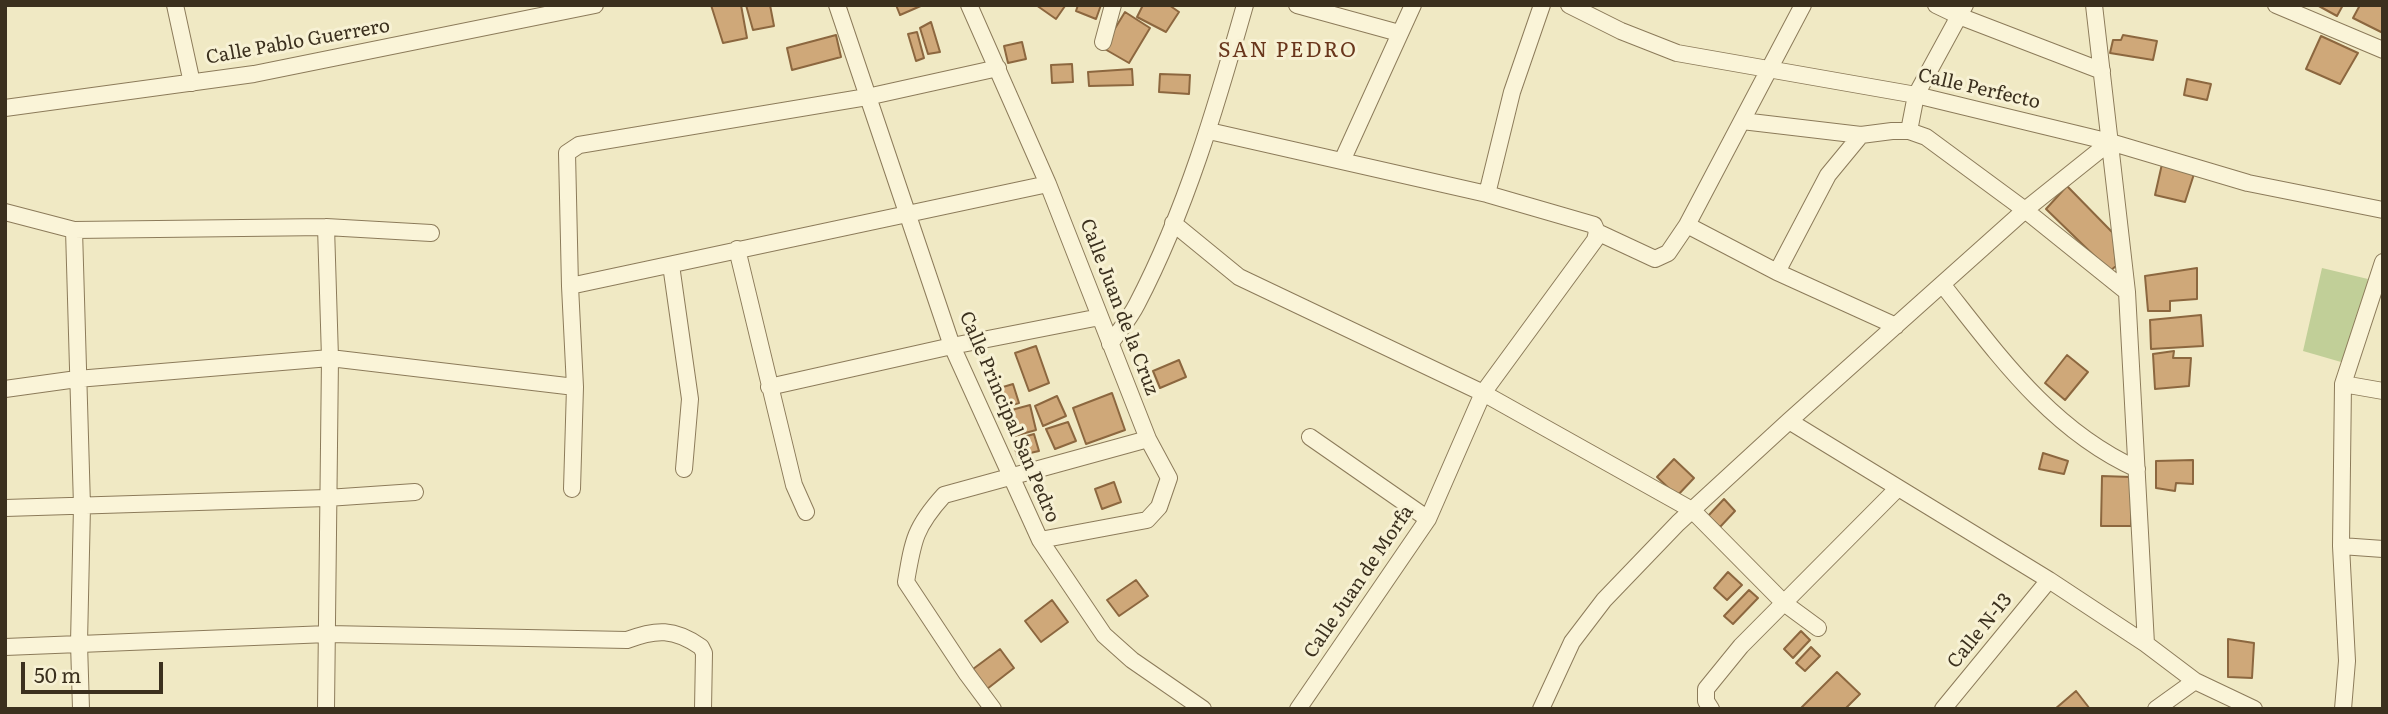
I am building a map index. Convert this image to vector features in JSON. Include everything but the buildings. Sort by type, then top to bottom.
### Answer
[{"type":"street","points":[[175,5],[192,83]]},
{"type":"street","name":"Calle Pablo Guerrero","points":[[5,108],[254,74],[596,5]]},
{"type":"street","name":"Calle Principal San Pedro","points":[[837,5],[952,346],[1040,540],[1104,635],[1132,660],[1203,709]]},
{"type":"street","name":"Calle Juan de la Cruz","points":[[969,5],[1048,184],[1148,439],[1168,478],[1159,507],[1147,520],[1040,540]]},
{"type":"street","points":[[1103,42],[1113,5]]},
{"type":"street","points":[[1110,344],[1137,306],[1173,223],[1209,131],[1245,5]]},
{"type":"street","points":[[1297,5],[1399,33]]},
{"type":"street","points":[[1342,161],[1413,5]]},
{"type":"street","points":[[1487,194],[1512,92],[1542,5]]},
{"type":"street","name":"Calle Perfecto","points":[[1569,5],[1621,31],[1677,53],[1916,95],[2110,142],[2248,183],[2383,210]]},
{"type":"street","points":[[1209,131],[1487,194],[1595,229],[1655,259],[1668,253],[1687,225],[1803,5]]},
{"type":"street","points":[[1936,5],[1962,11],[2102,71]]},
{"type":"street","points":[[2094,5],[2127,292],[2146,644]]},
{"type":"street","points":[[2276,5],[2383,50]]},
{"type":"street","points":[[1909,131],[1916,95],[1962,11]]},
{"type":"street","points":[[572,489],[575,387],[568,153],[579,145],[867,97],[998,68]]},
{"type":"street","points":[[1742,121],[1861,135],[1909,131],[1926,137],[2127,292]]},
{"type":"street","points":[[1777,272],[1828,175],[1861,135]]},
{"type":"street","points":[[1541,709],[1572,642],[1604,600],[1692,510],[1942,284],[2025,211],[2110,142]]},
{"type":"street","points":[[570,286],[1048,184]]},
{"type":"street","points":[[5,212],[74,230],[326,227],[430,233]]},
{"type":"street","points":[[1173,223],[1239,278],[1483,393],[1692,510],[1784,603],[1818,628]]},
{"type":"street","points":[[1687,225],[1777,272],[1895,326]]},
{"type":"street","points":[[326,227],[330,358],[326,709]]},
{"type":"street","name":"Calle Juan de Morfa","points":[[1298,709],[1428,519],[1483,393],[1595,240],[1595,229]]},
{"type":"street","points":[[74,230],[82,506],[80,709]]},
{"type":"street","points":[[737,249],[794,485],[806,512]]},
{"type":"street","points":[[2343,709],[2347,661],[2341,546],[2343,384],[2383,262]]},
{"type":"street","points":[[671,265],[690,399],[684,470]]},
{"type":"street","points":[[1942,284],[2010,371],[2039,402],[2080,436],[2137,469]]},
{"type":"street","points":[[769,387],[952,346],[1100,317]]},
{"type":"street","points":[[5,389],[77,379],[330,358],[575,387]]},
{"type":"street","points":[[2343,384],[2383,391]]},
{"type":"street","points":[[1789,421],[2049,580],[2146,644],[2196,681],[2254,709]]},
{"type":"street","points":[[1310,437],[1428,519]]},
{"type":"street","points":[[993,709],[906,582],[912,545],[925,517],[944,495],[1148,439]]},
{"type":"street","points":[[1711,709],[1706,701],[1706,690],[1741,646],[1898,488]]},
{"type":"street","points":[[5,508],[327,498],[415,492]]},
{"type":"street","points":[[2341,546],[2383,549]]},
{"type":"street","name":"Calle N-13","points":[[1943,709],[2049,580]]},
{"type":"street","points":[[5,647],[328,634],[627,640],[657,631],[677,634],[701,647],[704,653],[703,709]]},
{"type":"street","points":[[2156,709],[2196,681]]},
{"type":"green space","points":[[2322,268],[2368,279],[2348,364],[2303,351]]},
{"type":"district","name":"SAN PEDRO","points":[[1288,51]]}]
